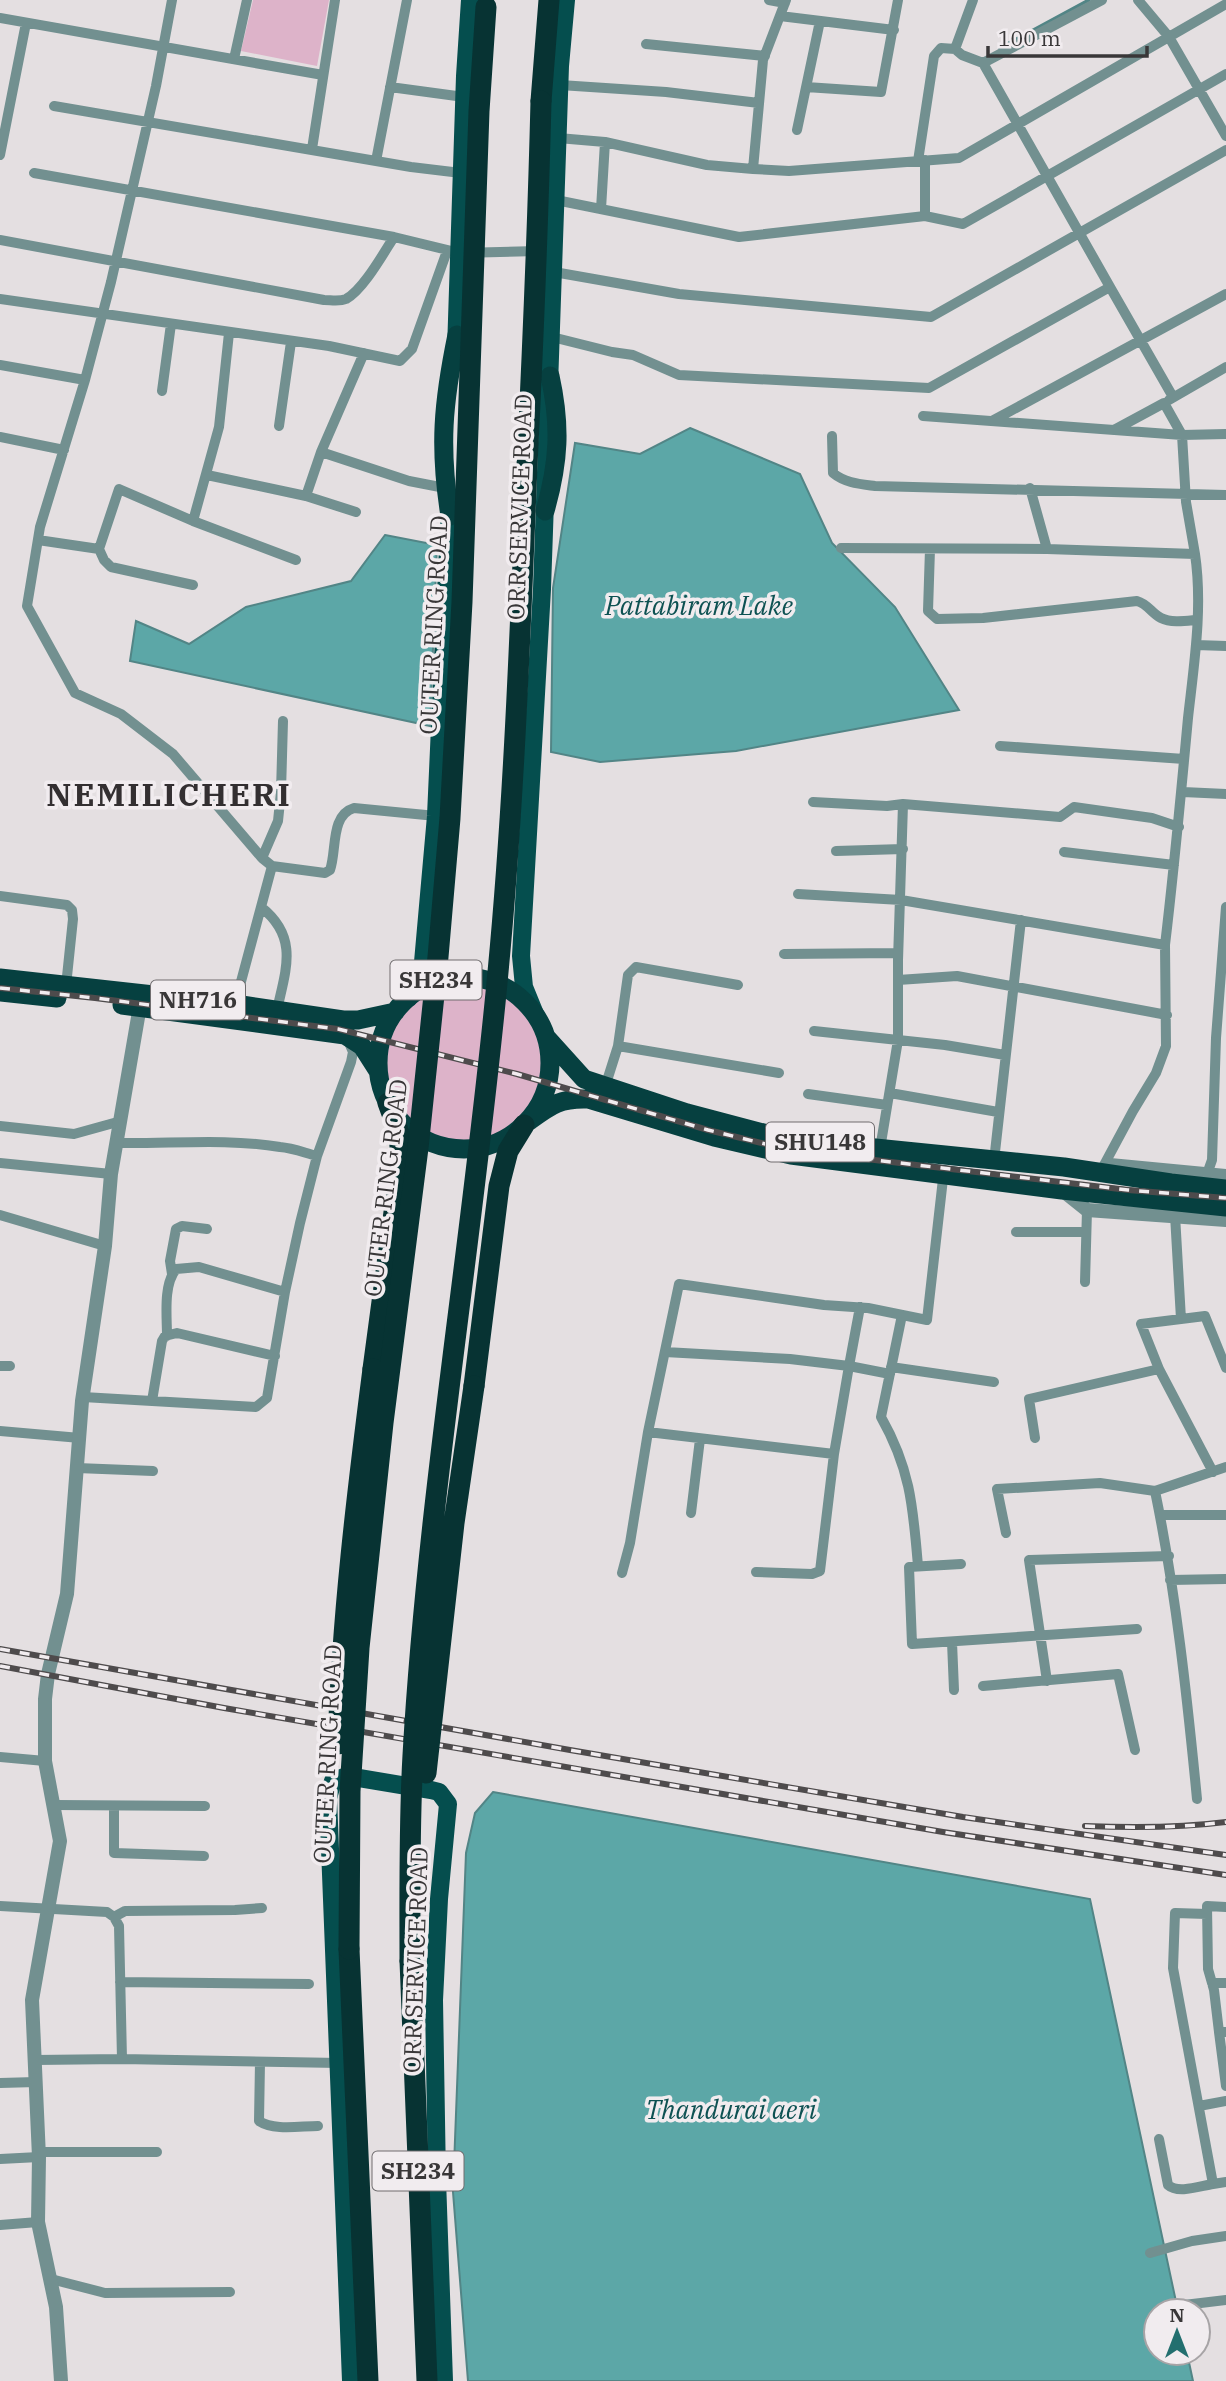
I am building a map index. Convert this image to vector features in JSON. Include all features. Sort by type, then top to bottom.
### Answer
[{"type":"highway","name":"SH234","points":[[427,2381],[410,1949],[412,1758],[443,1438],[498,973],[509,835],[522,614],[541,101],[549,0]]},
{"type":"highway","name":"OUTER RING ROAD","points":[[368,2381],[349,1917],[350,1791],[359,1648],[425,1080],[450,818],[462,602],[481,2]]},
{"type":"highway","points":[[450,516],[445,488],[442,431],[447,383],[457,335]]},
{"type":"highway","points":[[545,512],[554,481],[558,441],[557,412],[550,376]]},
{"type":"highway","name":"NH716","points":[[0,978],[66,986],[345,1035],[362,1046],[378,1071]]},
{"type":"highway","name":"NH716","points":[[0,992],[236,1004],[358,1020],[402,1005],[426,986],[439,981],[452,978],[479,979],[504,987],[516,995],[535,1014],[547,1038],[550,1073],[546,1090],[526,1123],[505,1139],[477,1148],[447,1147],[432,1143],[407,1128],[388,1103],[378,1071],[381,1040],[402,1005]]},
{"type":"highway","name":"SHU148","points":[[547,1038],[584,1079],[687,1113],[786,1139],[880,1149],[944,1166],[1062,1190],[1226,1207]]},
{"type":"highway","name":"SHU148","points":[[526,1123],[553,1104],[571,1099],[588,1099],[714,1137],[791,1155],[944,1166],[993,1161],[1064,1167],[1226,1189]]},
{"type":"highway","points":[[349,1917],[337,1807],[341,1667],[352,1537],[401,1160],[399,1133],[388,1103]]},
{"type":"highway","points":[[410,1949],[437,1662],[499,1186],[508,1151],[526,1123]]},
{"type":"main road","name":"ORR SERVICE ROAD","points":[[550,376],[560,85],[566,0]]},
{"type":"main road","points":[[402,1005],[421,969],[418,935],[425,873],[433,852],[436,816],[457,335],[454,252],[464,97],[481,2]]},
{"type":"main road","name":"ORR SERVICE ROAD","points":[[535,1014],[522,974],[522,925],[532,787],[545,512]]},
{"type":"main road","name":"ORR SERVICE ROAD","points":[[351,2381],[329,1788],[334,1781],[347,1776],[439,1793],[448,1804],[439,1899],[434,2000],[444,2381]]},
{"type":"street","points":[[172,0],[116,261],[85,380],[38,540],[27,606],[75,693],[121,714],[173,754],[262,858],[272,866],[325,873],[330,870],[338,823],[347,810],[354,808],[436,816]]},
{"type":"street","points":[[234,59],[247,0]]},
{"type":"street","points":[[312,149],[335,0]]},
{"type":"street","points":[[376,161],[407,0]]},
{"type":"street","points":[[753,169],[765,56],[785,2],[769,0]]},
{"type":"street","points":[[806,87],[881,92],[898,0]]},
{"type":"street","points":[[956,48],[973,0]]},
{"type":"street","points":[[983,63],[1102,0]]},
{"type":"street","points":[[1138,0],[1169,37],[1226,136]]},
{"type":"street","points":[[558,138],[606,142],[707,165],[789,171],[959,158],[1226,4]]},
{"type":"street","points":[[780,16],[894,30]]},
{"type":"street","points":[[0,18],[323,75]]},
{"type":"street","points":[[797,130],[820,21]]},
{"type":"street","points":[[0,155],[26,23]]},
{"type":"street","points":[[646,44],[765,56]]},
{"type":"street","points":[[925,216],[922,161],[934,56],[941,48],[956,48]]},
{"type":"street","points":[[956,48],[961,55],[983,63],[1140,341],[1169,400],[1182,435],[1185,493],[1200,592],[1183,792],[1166,945],[1166,1046],[1157,1073],[1104,1164]]},
{"type":"street","points":[[556,200],[739,237],[925,216],[963,225],[1226,74]]},
{"type":"street","points":[[560,85],[666,92],[759,103]]},
{"type":"street","points":[[390,87],[464,97]]},
{"type":"street","points":[[0,91],[12,93]]},
{"type":"street","points":[[54,106],[461,173]]},
{"type":"street","points":[[601,209],[606,142]]},
{"type":"street","points":[[554,272],[679,294],[931,317],[1226,150]]},
{"type":"street","points":[[34,173],[394,237],[454,252],[555,251]]},
{"type":"street","points":[[0,240],[338,301],[346,299],[363,282],[394,237]]},
{"type":"street","points":[[0,299],[364,353],[397,361],[409,355],[454,252]]},
{"type":"street","points":[[552,337],[633,355],[678,375],[929,388],[1110,287]]},
{"type":"street","points":[[991,421],[1226,293]]},
{"type":"street","points":[[162,391],[171,324]]},
{"type":"street","points":[[193,522],[219,428],[229,333]]},
{"type":"street","points":[[279,426],[291,342]]},
{"type":"street","points":[[306,496],[321,452],[364,353]]},
{"type":"street","points":[[0,365],[85,380]]},
{"type":"street","points":[[1114,430],[1226,367]]},
{"type":"street","points":[[923,416],[1182,435],[1226,435]]},
{"type":"street","points":[[832,436],[833,474],[854,483],[875,486],[1226,495]]},
{"type":"street","points":[[0,437],[64,450]]},
{"type":"street","points":[[321,452],[409,481],[445,488]]},
{"type":"street","points":[[207,475],[306,496],[356,512]]},
{"type":"street","points":[[1030,488],[1047,549]]},
{"type":"street","points":[[193,585],[111,567],[104,561],[99,549],[119,489],[193,522],[296,560]]},
{"type":"street","points":[[38,540],[99,549]]},
{"type":"street","points":[[841,548],[1047,549],[1195,554]]},
{"type":"street","points":[[930,549],[928,611],[937,619],[983,618],[1137,601],[1171,621],[1196,620]]},
{"type":"street","points":[[1196,645],[1226,646]]},
{"type":"street","points":[[262,858],[278,821],[283,722]]},
{"type":"street","points":[[1000,746],[1184,759]]},
{"type":"street","points":[[1183,792],[1226,794]]},
{"type":"street","points":[[813,802],[887,806],[904,804],[1060,817],[1074,807],[1152,818],[1179,827]]},
{"type":"street","points":[[880,1149],[898,1040],[898,953],[904,804]]},
{"type":"street","points":[[836,851],[904,849]]},
{"type":"street","points":[[1064,852],[1174,865]]},
{"type":"street","points":[[236,1004],[272,866]]},
{"type":"street","points":[[797,894],[901,900],[1166,945]]},
{"type":"street","points":[[0,896],[67,905],[72,910],[66,986]]},
{"type":"street","points":[[261,907],[276,918],[285,935],[287,966],[277,1010]]},
{"type":"street","points":[[1207,1174],[1212,1160],[1221,1037],[1226,907]]},
{"type":"street","points":[[993,1161],[1021,920]]},
{"type":"street","points":[[784,954],[898,953]]},
{"type":"street","points":[[605,1087],[618,1046],[628,975],[636,967],[738,985]]},
{"type":"street","points":[[898,980],[957,976],[1167,1016]]},
{"type":"street","points":[[61,2381],[56,2307],[38,2222],[39,2155],[32,2000],[60,1841],[45,1761],[46,1691],[67,1594],[83,1397],[105,1246],[111,1174],[141,1001]]},
{"type":"street","points":[[814,1031],[1005,1055]]},
{"type":"street","points":[[83,1397],[256,1407],[267,1398],[300,1223],[317,1156],[351,1062],[353,1052],[345,1035]]},
{"type":"street","points":[[618,1046],[779,1073]]},
{"type":"street","points":[[890,1093],[998,1112]]},
{"type":"street","points":[[808,1094],[887,1105]]},
{"type":"street","points":[[0,1126],[74,1134],[121,1121]]},
{"type":"street","points":[[117,1143],[156,1144],[180,1141],[281,1147],[317,1156]]},
{"type":"street","points":[[0,1163],[111,1174]]},
{"type":"street","points":[[1064,1167],[1094,1163],[1226,1176]]},
{"type":"street","points":[[622,1573],[679,1284],[824,1305],[860,1307],[927,1320],[944,1166]]},
{"type":"street","points":[[1062,1190],[1087,1210],[1226,1220]]},
{"type":"street","points":[[1085,1282],[1087,1210]]},
{"type":"street","points":[[0,1215],[105,1246]]},
{"type":"street","points":[[1175,1216],[1181,1319]]},
{"type":"street","points":[[167,1336],[166,1310],[172,1274],[170,1261],[176,1229],[182,1226],[207,1229]]},
{"type":"street","points":[[1016,1232],[1086,1232]]},
{"type":"street","points":[[172,1274],[176,1269],[199,1267],[285,1292]]},
{"type":"street","points":[[756,1572],[812,1574],[820,1571],[834,1454],[860,1307]]},
{"type":"street","points":[[902,1315],[881,1417],[896,1444],[911,1492],[918,1566]]},
{"type":"street","points":[[1213,1472],[1159,1368],[1141,1324],[1205,1316],[1226,1368]]},
{"type":"street","points":[[152,1401],[162,1341],[167,1336],[177,1334],[275,1356]]},
{"type":"street","points":[[665,1352],[790,1359],[993,1382]]},
{"type":"street","points":[[1035,1438],[1029,1399],[1159,1368]]},
{"type":"street","points":[[0,1431],[80,1438]]},
{"type":"street","points":[[648,1432],[834,1454]]},
{"type":"street","points":[[691,1513],[700,1439]]},
{"type":"street","points":[[1006,1533],[997,1489],[1100,1483],[1155,1491],[1226,1467]]},
{"type":"street","points":[[77,1468],[153,1471]]},
{"type":"street","points":[[1155,1491],[1168,1556],[1185,1678],[1197,1799]]},
{"type":"street","points":[[1160,1515],[1226,1515]]},
{"type":"street","points":[[1047,1681],[1029,1560],[1168,1556]]},
{"type":"street","points":[[961,1564],[909,1567],[912,1644],[1137,1629]]},
{"type":"street","points":[[1170,1580],[1226,1579]]},
{"type":"street","points":[[952,1642],[954,1690]]},
{"type":"street","points":[[983,1686],[1118,1674],[1135,1750]]},
{"type":"street","points":[[0,1757],[45,1761]]},
{"type":"street","points":[[55,1805],[205,1806]]},
{"type":"street","points":[[114,1806],[114,1853],[204,1856]]},
{"type":"street","points":[[0,1906],[107,1912],[114,1917],[119,1926],[122,2059]]},
{"type":"street","points":[[1226,1907],[1207,1906],[1208,1969],[1222,2032],[1226,2086]]},
{"type":"street","points":[[114,1917],[133,1910],[262,1908]]},
{"type":"street","points":[[1207,1914],[1175,1913],[1173,1968],[1213,2184]]},
{"type":"street","points":[[120,1982],[309,1984]]},
{"type":"street","points":[[1212,1983],[1226,1983]]},
{"type":"street","points":[[35,2060],[339,2063]]},
{"type":"street","points":[[260,2062],[259,2122],[275,2127],[318,2126]]},
{"type":"street","points":[[0,2083],[36,2082]]},
{"type":"street","points":[[1199,2106],[1226,2101]]},
{"type":"street","points":[[1159,2139],[1168,2185],[1172,2189],[1226,2182]]},
{"type":"street","points":[[0,2159],[39,2155],[157,2152]]},
{"type":"street","points":[[0,2225],[38,2222]]},
{"type":"street","points":[[1150,2253],[1192,2241],[1226,2236]]},
{"type":"street","points":[[51,2279],[105,2293],[230,2292]]},
{"type":"shaded area","points":[[253,0],[329,0],[317,66],[241,51]]},
{"type":"shaded area","points":[[464,983],[494,989],[520,1006],[537,1032],[543,1062],[537,1092],[520,1118],[494,1135],[464,1141],[434,1135],[408,1118],[391,1092],[385,1062],[391,1032],[408,1006],[434,989]]},
{"type":"water","name":"Pattabiram Lake","points":[[690,428],[800,474],[832,543],[895,607],[959,710],[736,751],[600,762],[551,752],[553,588],[575,443],[640,454]]},
{"type":"water","points":[[385,535],[437,545],[430,726],[130,661],[136,621],[189,644],[246,607],[351,581]]},
{"type":"water","name":"Thandurai aeri","points":[[493,1792],[1090,1899],[1175,2297],[1142,2297],[1142,2367],[1190,2367],[1193,2381],[468,2381],[453,2192],[466,1853],[475,1813]]},
{"type":"waterway","points":[[1000,48],[1089,0]]},
{"type":"railway","points":[[0,988],[338,1029],[517,1074],[708,1130],[790,1150],[1128,1190],[1226,1198]]},
{"type":"railway","points":[[0,1649],[963,1817],[1226,1855]]},
{"type":"railway","points":[[0,1666],[224,1708],[943,1832],[1226,1875]]},
{"type":"railway","points":[[1085,1826],[1156,1827],[1226,1822]]},
{"type":"district","name":"NEMILICHERI","points":[[169,795]]}]
